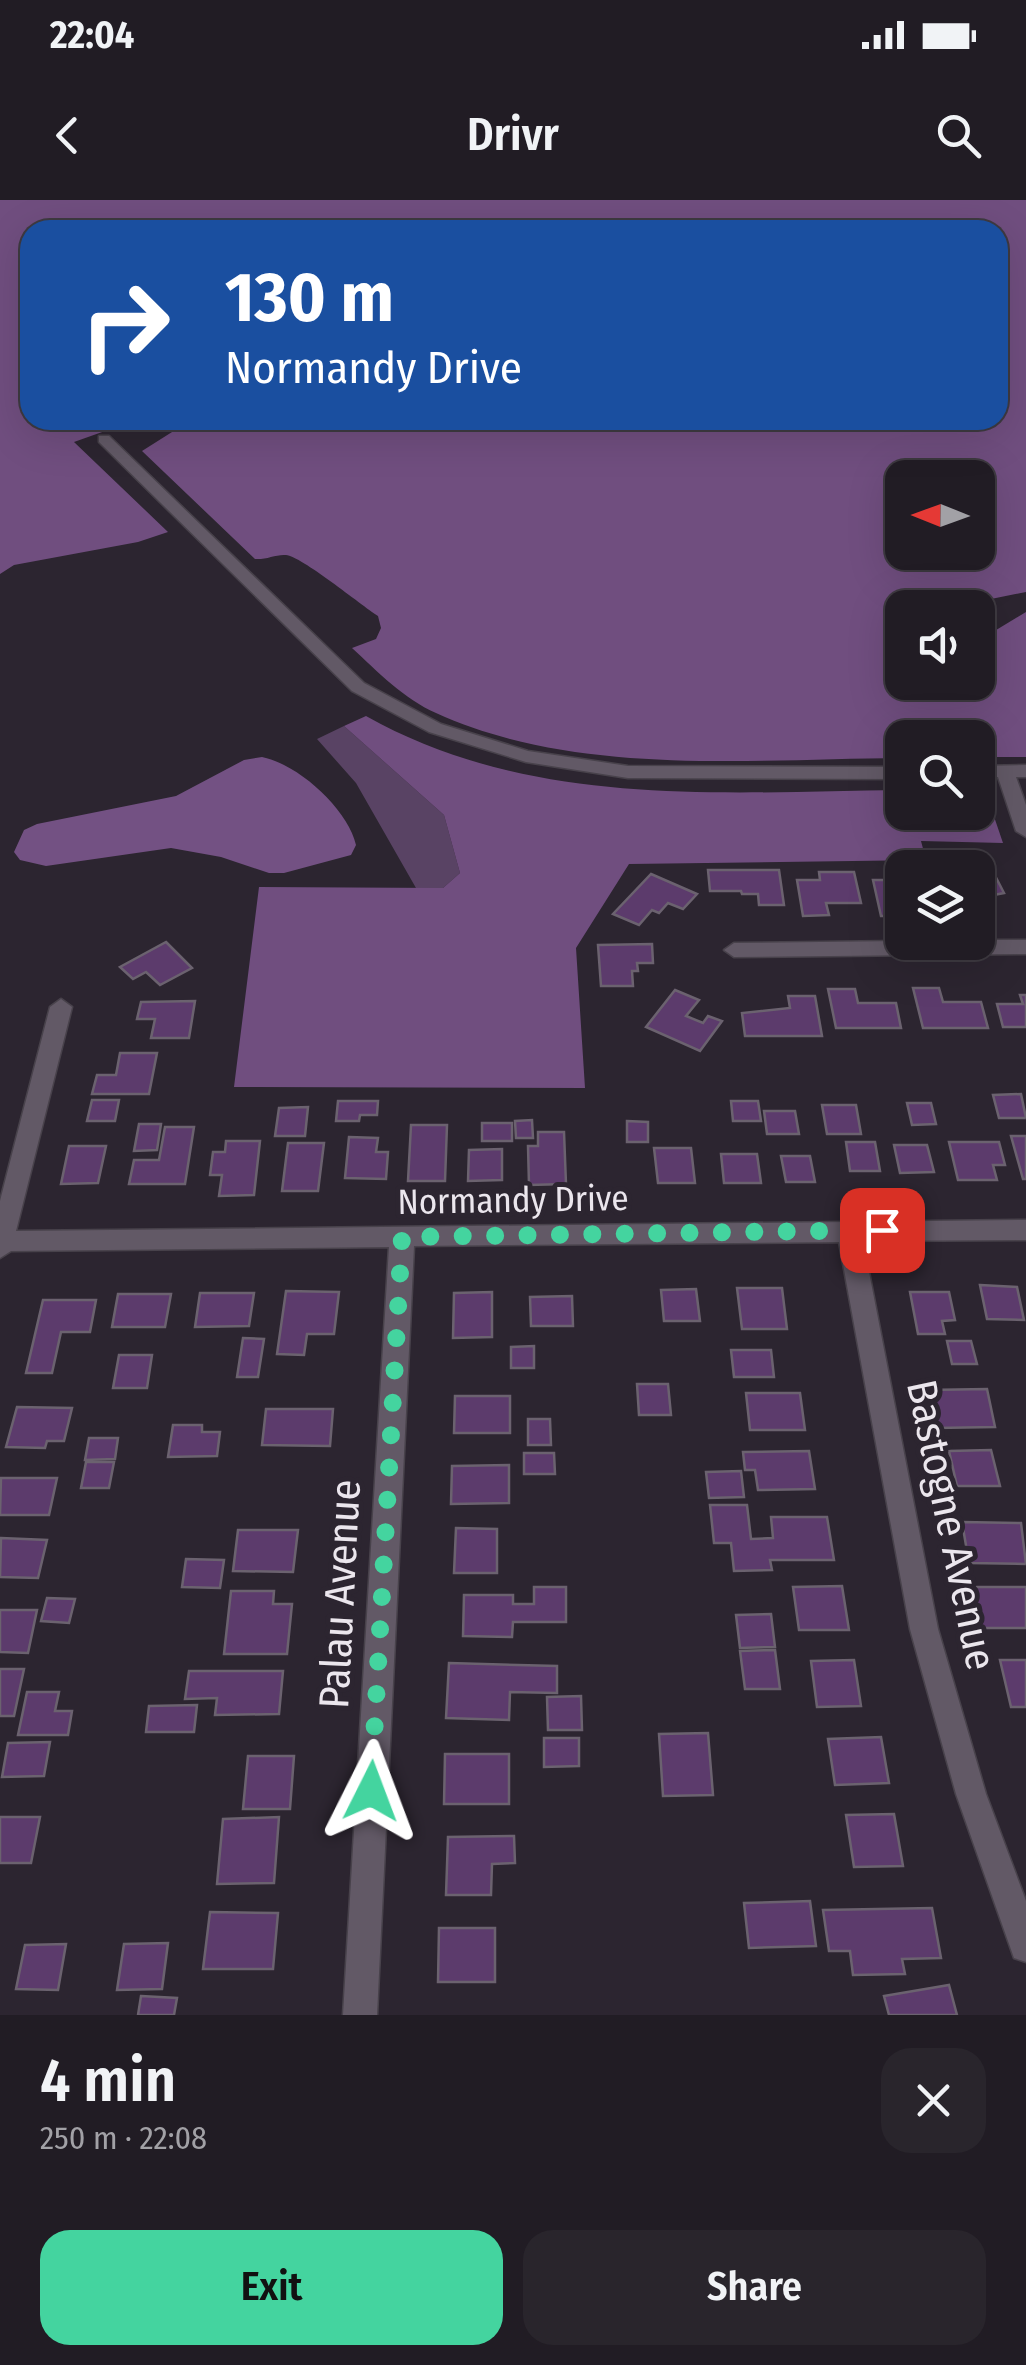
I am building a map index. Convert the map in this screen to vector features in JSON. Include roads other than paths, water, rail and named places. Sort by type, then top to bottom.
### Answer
[{"type":"street","points":[[104,439],[358,687],[435,728],[526,756],[628,772],[885,773]]},
{"type":"street","points":[[995,772],[1026,771]]},
{"type":"street","points":[[1005,772],[1026,832]]},
{"type":"street","points":[[734,950],[1026,947]]},
{"type":"street","points":[[1,1245],[61,1007]]},
{"type":"street","name":"Bastogne Avenue","points":[[850,1230],[924,1628],[972,1794],[1026,1946]]},
{"type":"street","name":"Normandy Drive","points":[[1,1245],[1026,1230]]},
{"type":"street","name":"Palau Avenue","points":[[360,2015],[402,1237]]}]
